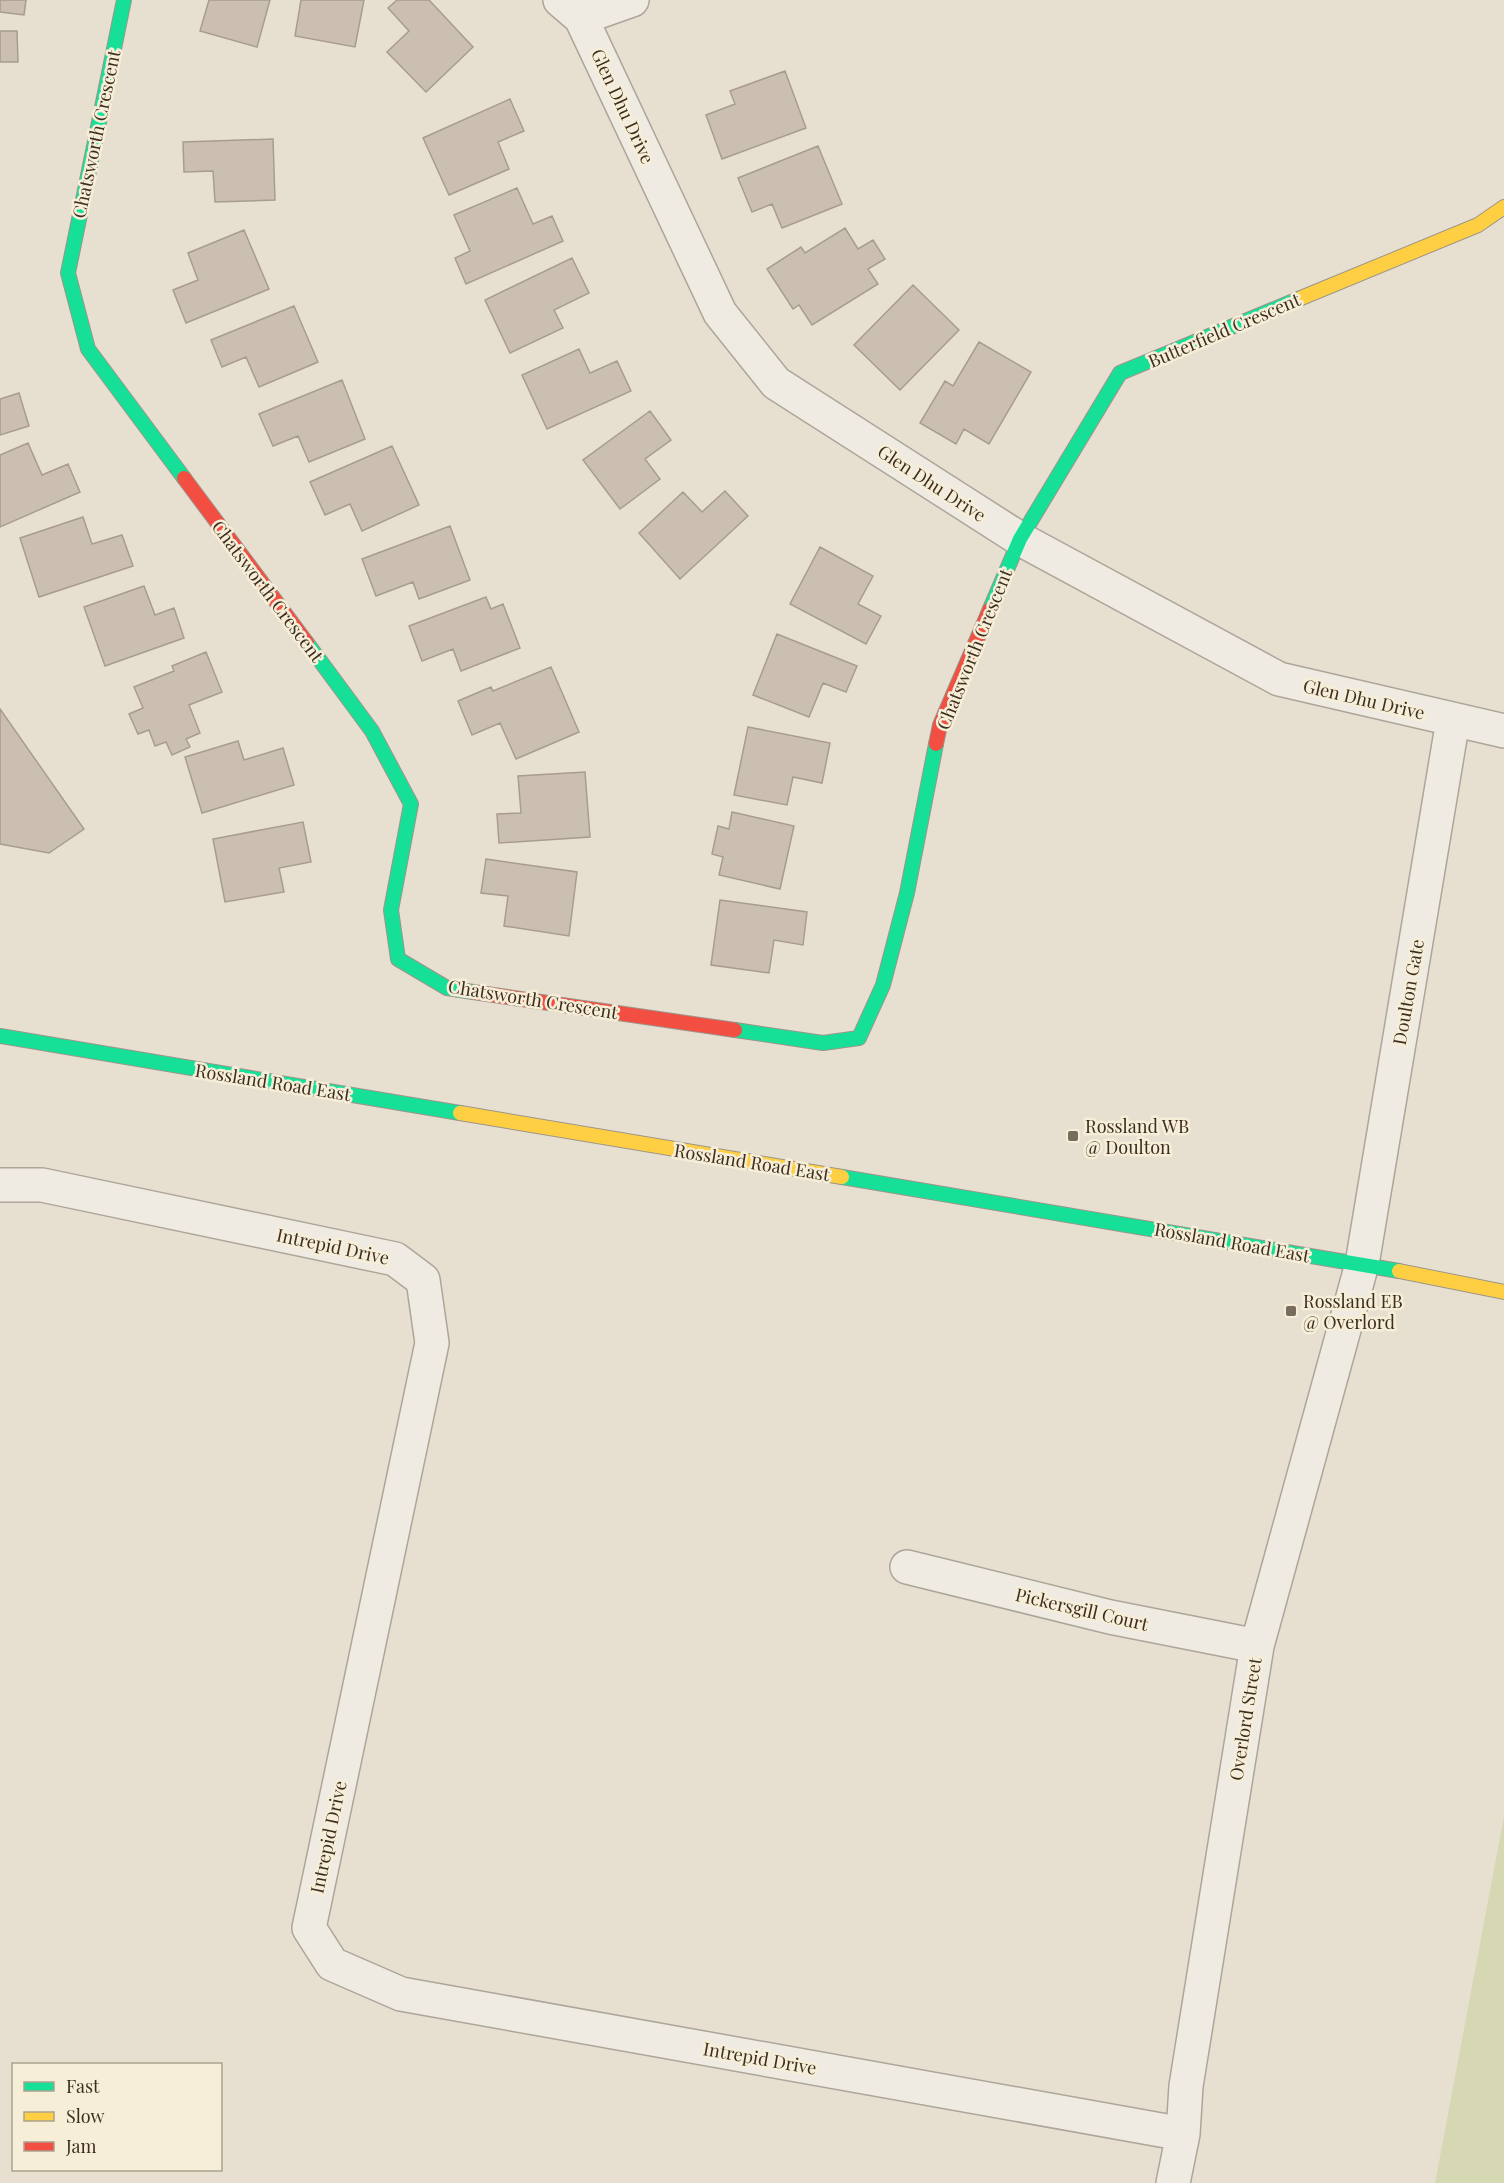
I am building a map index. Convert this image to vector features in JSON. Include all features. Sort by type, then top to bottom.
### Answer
[{"type":"street","name":"Chatsworth Crescent","points":[[124,0],[68,273],[88,349],[372,731],[411,804],[391,910],[398,958],[437,982],[447,988],[824,1043],[859,1038],[883,985],[907,893],[940,725],[1020,539]]},
{"type":"street","points":[[571,9],[632,0]]},
{"type":"street","name":"Glen Dhu Drive","points":[[571,9],[720,313],[776,383],[1020,539],[1279,679],[1504,731]]},
{"type":"street","name":"Butterfield Crescent","points":[[1020,539],[1120,373],[1478,225],[1504,207]]},
{"type":"street","name":"Doulton Gate","points":[[1362,1264],[1453,720]]},
{"type":"street","name":"Rossland Road East","points":[[0,1036],[1362,1264],[1504,1293]]},
{"type":"street","name":"Intrepid Drive","points":[[0,1185],[42,1185],[395,1259],[423,1280],[432,1343],[309,1928],[332,1964],[401,1994],[1183,2134]]},
{"type":"street","name":"Overlord Street","points":[[1173,2183],[1183,2134],[1186,2086],[1257,1646],[1362,1264]]},
{"type":"street","name":"Pickersgill Court","points":[[907,1568],[1110,1617],[1257,1646]]},
{"type":"green space","points":[[1504,1816],[1504,2183],[1435,2183]]},
{"type":"building","points":[[0,0],[26,0],[24,15],[0,12]]},
{"type":"building","points":[[209,0],[270,0],[257,47],[200,31]]},
{"type":"building","points":[[301,0],[364,0],[355,47],[295,36]]},
{"type":"building","points":[[397,0],[429,0],[473,47],[426,92],[387,52],[409,31],[388,8]]},
{"type":"building","points":[[0,31],[17,31],[18,62],[0,62]]},
{"type":"building","points":[[785,71],[806,128],[722,159],[706,115],[735,104],[730,91]]},
{"type":"building","points":[[510,99],[524,131],[498,142],[509,169],[449,195],[423,138]]},
{"type":"building","points":[[273,139],[275,200],[215,202],[213,171],[184,172],[183,142]]},
{"type":"building","points":[[818,146],[842,204],[782,228],[772,204],[752,212],[738,178]]},
{"type":"building","points":[[517,188],[533,224],[552,216],[563,241],[466,284],[455,258],[470,251],[454,215]]},
{"type":"building","points":[[845,228],[858,249],[873,240],[885,259],[868,269],[878,284],[812,325],[799,305],[793,309],[767,269],[801,247],[805,253]]},
{"type":"building","points":[[244,230],[269,289],[186,323],[173,290],[198,280],[188,253]]},
{"type":"building","points":[[572,258],[589,293],[554,310],[563,328],[510,353],[485,300]]},
{"type":"building","points":[[913,285],[959,330],[900,390],[854,345]]},
{"type":"building","points":[[294,306],[318,362],[259,387],[246,357],[222,367],[211,340]]},
{"type":"building","points":[[979,342],[1031,372],[989,444],[964,429],[956,444],[920,423],[945,381],[953,386]]},
{"type":"building","points":[[579,349],[590,373],[617,361],[631,391],[547,429],[522,375]]},
{"type":"building","points":[[342,380],[365,439],[309,462],[298,436],[273,446],[259,414]]},
{"type":"building","points":[[19,393],[29,426],[0,435],[0,399]]},
{"type":"building","points":[[650,411],[671,440],[645,459],[660,479],[620,509],[583,460]]},
{"type":"building","points":[[28,443],[42,475],[68,464],[80,492],[0,527],[0,455]]},
{"type":"building","points":[[392,446],[419,505],[362,531],[350,504],[325,515],[310,482]]},
{"type":"building","points":[[725,491],[748,516],[680,579],[639,533],[683,492],[702,512]]},
{"type":"building","points":[[83,517],[92,544],[122,535],[133,566],[39,597],[20,538]]},
{"type":"building","points":[[450,526],[470,580],[419,599],[413,582],[376,596],[362,559]]},
{"type":"building","points":[[820,547],[873,576],[858,604],[881,616],[866,644],[790,604]]},
{"type":"building","points":[[144,586],[155,615],[174,608],[184,638],[105,666],[84,607]]},
{"type":"building","points":[[486,597],[491,609],[503,604],[520,648],[461,671],[453,649],[422,661],[409,626]]},
{"type":"building","points":[[777,634],[857,666],[846,692],[823,683],[809,717],[753,695]]},
{"type":"building","points":[[206,652],[222,692],[189,705],[200,733],[186,739],[190,747],[172,755],[166,742],[155,746],[149,730],[138,734],[129,714],[143,708],[134,687],[174,671],[172,666]]},
{"type":"building","points":[[551,667],[579,732],[516,759],[500,723],[472,735],[458,701],[491,687],[493,691]]},
{"type":"building","points":[[0,709],[84,829],[49,853],[0,844]]},
{"type":"building","points":[[748,727],[830,743],[822,783],[793,777],[787,805],[734,795]]},
{"type":"building","points":[[238,741],[244,760],[283,748],[294,785],[202,813],[185,757]]},
{"type":"building","points":[[585,772],[590,837],[499,843],[497,814],[521,813],[518,776]]},
{"type":"building","points":[[732,812],[794,826],[780,889],[719,875],[723,857],[712,854],[718,826],[729,829]]},
{"type":"building","points":[[303,822],[311,862],[279,868],[284,892],[225,902],[213,839]]},
{"type":"building","points":[[486,859],[577,872],[569,936],[504,926],[508,896],[481,893]]},
{"type":"building","points":[[720,900],[807,912],[803,945],[774,940],[769,973],[711,965]]},
{"type":"traffic: fast","points":[[124,0],[68,273],[88,349],[184,478]]},
{"type":"traffic: fast","points":[[990,609],[1020,539],[1120,373],[1301,298]]},
{"type":"traffic: fast","points":[[307,643],[372,731],[411,804],[391,910],[398,959],[447,988],[473,992]]},
{"type":"traffic: fast","points":[[735,1030],[823,1043],[859,1038],[883,985],[907,893],[936,744]]},
{"type":"traffic: fast","points":[[0,1036],[460,1113]]},
{"type":"traffic: fast","points":[[842,1177],[1399,1271]]},
{"type":"traffic: slow","points":[[1301,298],[1478,225],[1504,207]]},
{"type":"traffic: slow","points":[[460,1113],[842,1177]]},
{"type":"traffic: slow","points":[[1399,1271],[1504,1292]]},
{"type":"traffic: jam","points":[[184,478],[307,643]]},
{"type":"traffic: jam","points":[[936,744],[940,725],[990,609]]},
{"type":"traffic: jam","points":[[473,992],[735,1030]]},
{"type":"place","name":"Rossland WB @ Doulton","points":[[1073,1136]]},
{"type":"place","name":"Rossland EB @ Overlord","points":[[1291,1311]]}]
